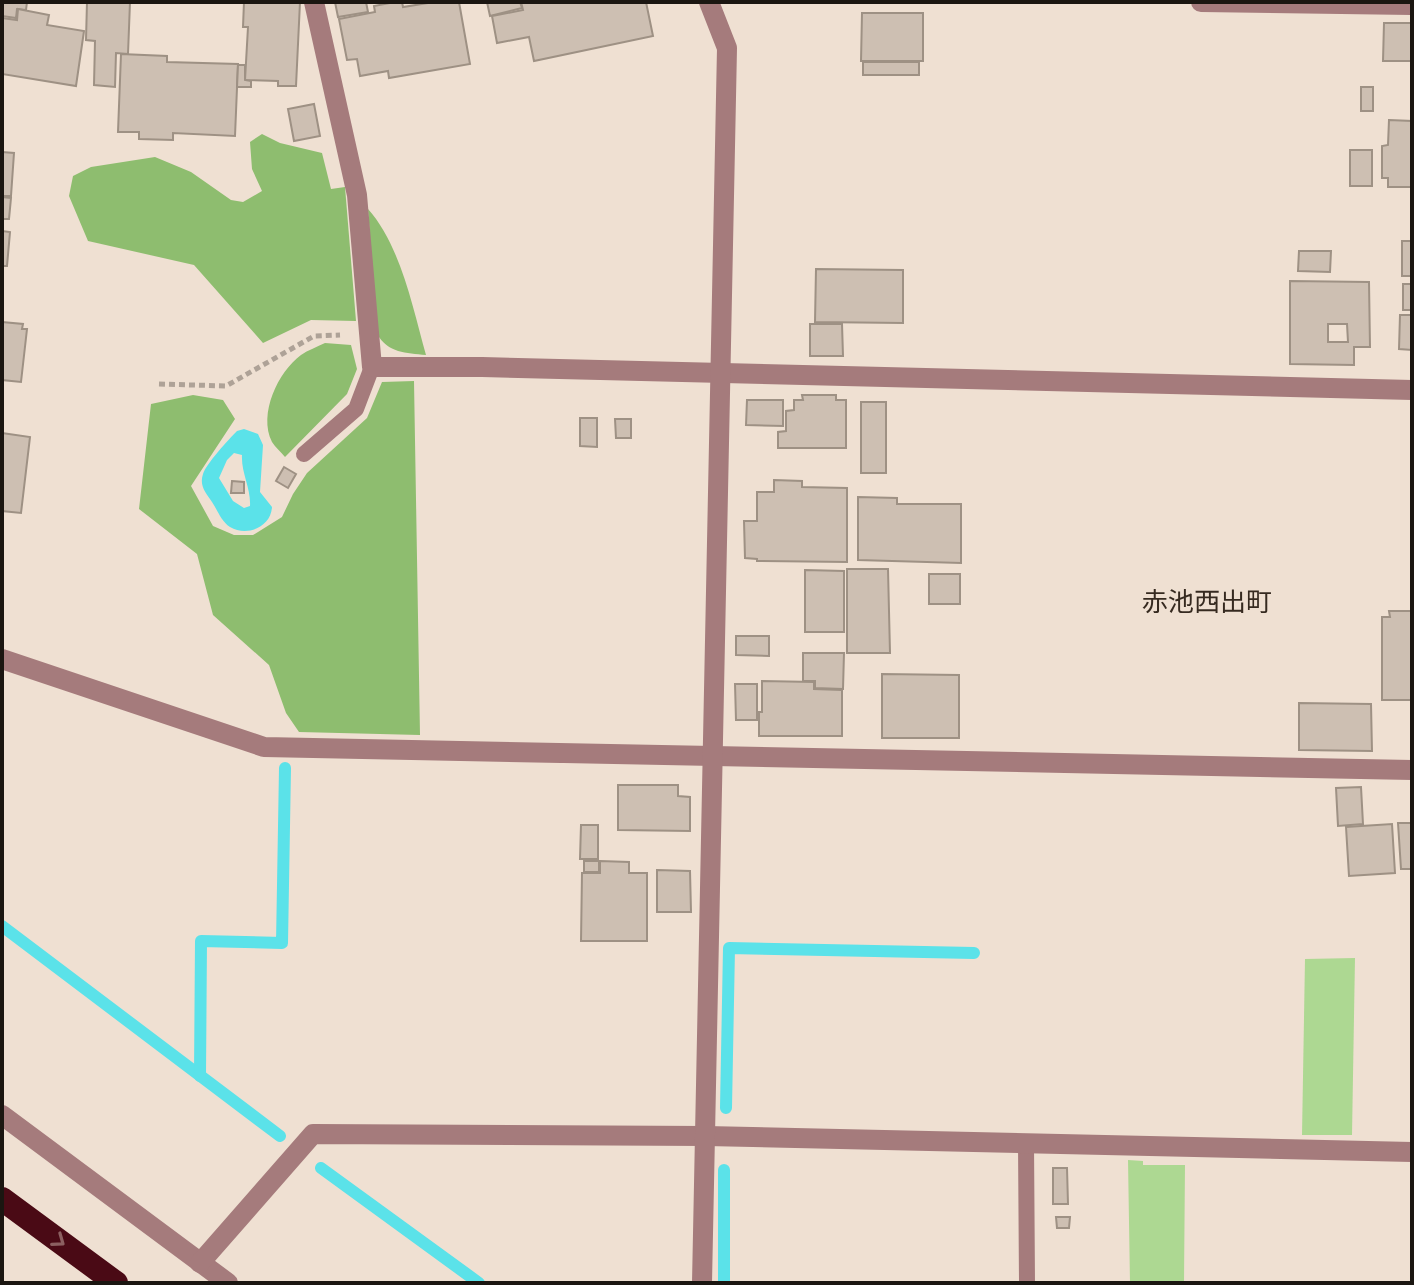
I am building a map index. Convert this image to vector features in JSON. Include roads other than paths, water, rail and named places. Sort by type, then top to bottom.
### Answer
[{"type":"highway","points":[[2,1199],[116,1283]]},
{"type":"street","points":[[314,2],[357,195],[372,367],[1412,390]]},
{"type":"street","points":[[702,1283],[727,48],[709,2]]},
{"type":"street","points":[[1201,2],[1412,5]]},
{"type":"street","points":[[2,659],[264,747],[1412,770]]},
{"type":"street","points":[[2,1115],[228,1283]]},
{"type":"street","points":[[200,1263],[313,1134],[706,1136],[1412,1152]]},
{"type":"lane","points":[[304,454],[356,409],[372,367]]},
{"type":"lane","points":[[1026,1143],[1027,1283]]},
{"type":"water","points":[[244,429],[258,434],[263,445],[260,492],[272,507],[263,525],[244,531],[227,525],[205,492],[202,482],[208,464],[237,431]],"holes":[[[234,453],[242,455],[250,499],[250,506],[244,508],[233,501],[219,478],[227,460]]]},
{"type":"waterway","points":[[200,1076],[201,941],[282,943],[285,768]]},
{"type":"waterway","points":[[2,926],[280,1136]]},
{"type":"waterway","points":[[726,1108],[729,948],[974,953]]},
{"type":"waterway","points":[[321,1168],[479,1283]]},
{"type":"waterway","points":[[724,1170],[724,1283]]},
{"type":"district","name":"赤池西出町","points":[[1207,603]]}]
